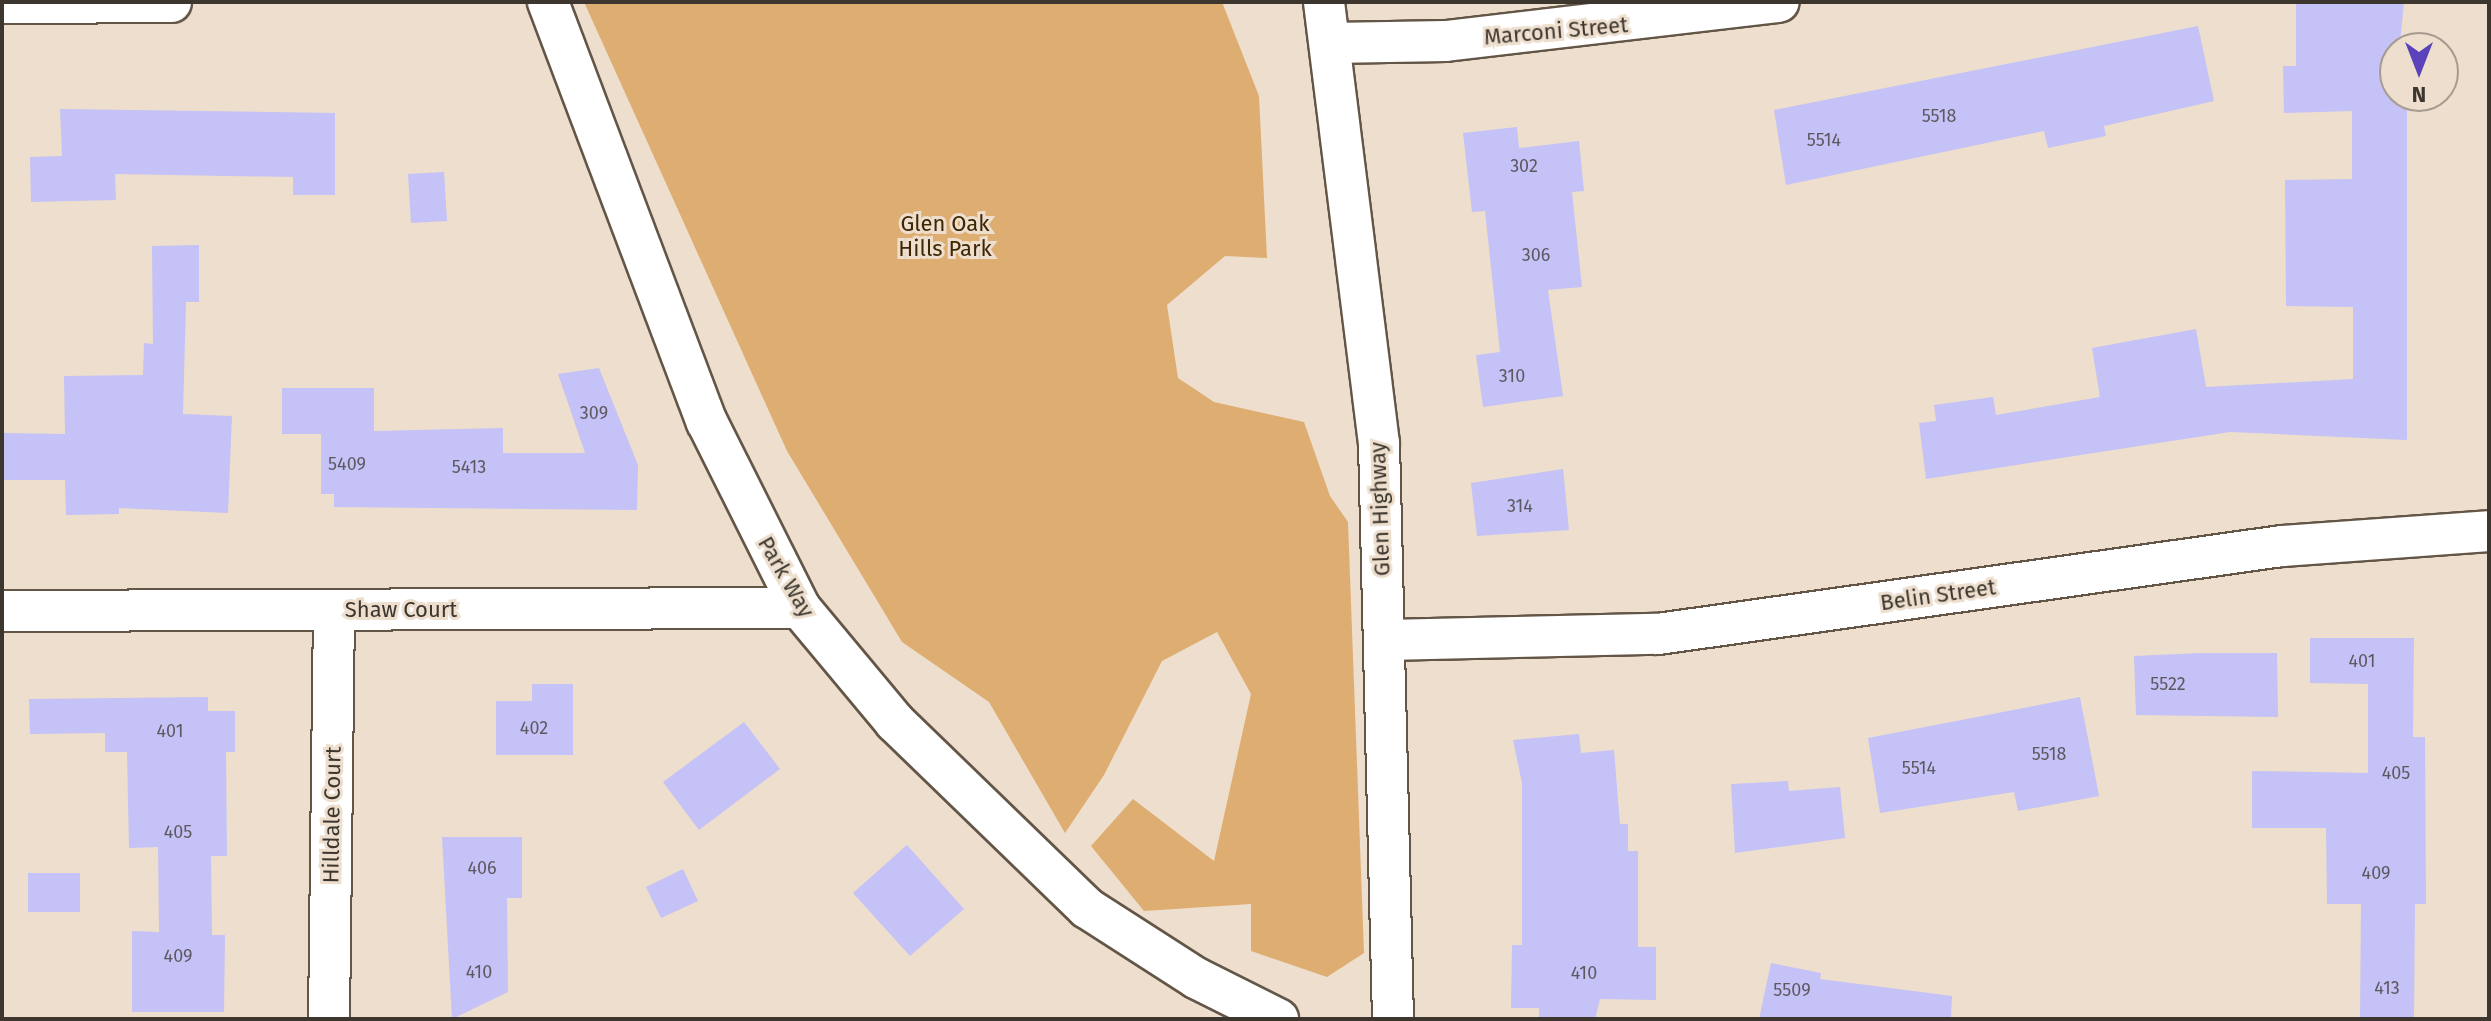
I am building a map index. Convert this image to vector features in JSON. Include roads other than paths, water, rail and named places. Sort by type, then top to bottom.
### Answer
[{"type":"street","points":[[2,3],[171,2]]},
{"type":"street","name":"Park Way","points":[[548,2],[707,422],[800,608],[895,722],[1087,908],[1196,978],[1278,1019]]},
{"type":"street","name":"Glen Highway","points":[[1324,2],[1379,443],[1393,1019]]},
{"type":"street","name":"Marconi Street","points":[[1331,43],[1462,40],[1779,2]]},
{"type":"street","name":"Belin Street","points":[[1385,640],[1658,634],[2282,546],[2489,531]]},
{"type":"street","name":"Shaw Court","points":[[2,611],[800,608]]},
{"type":"street","name":"Hilldale Court","points":[[329,1019],[334,610]]},
{"type":"park label","name":"Glen Oak Hills Park","points":[[945,236]]}]
